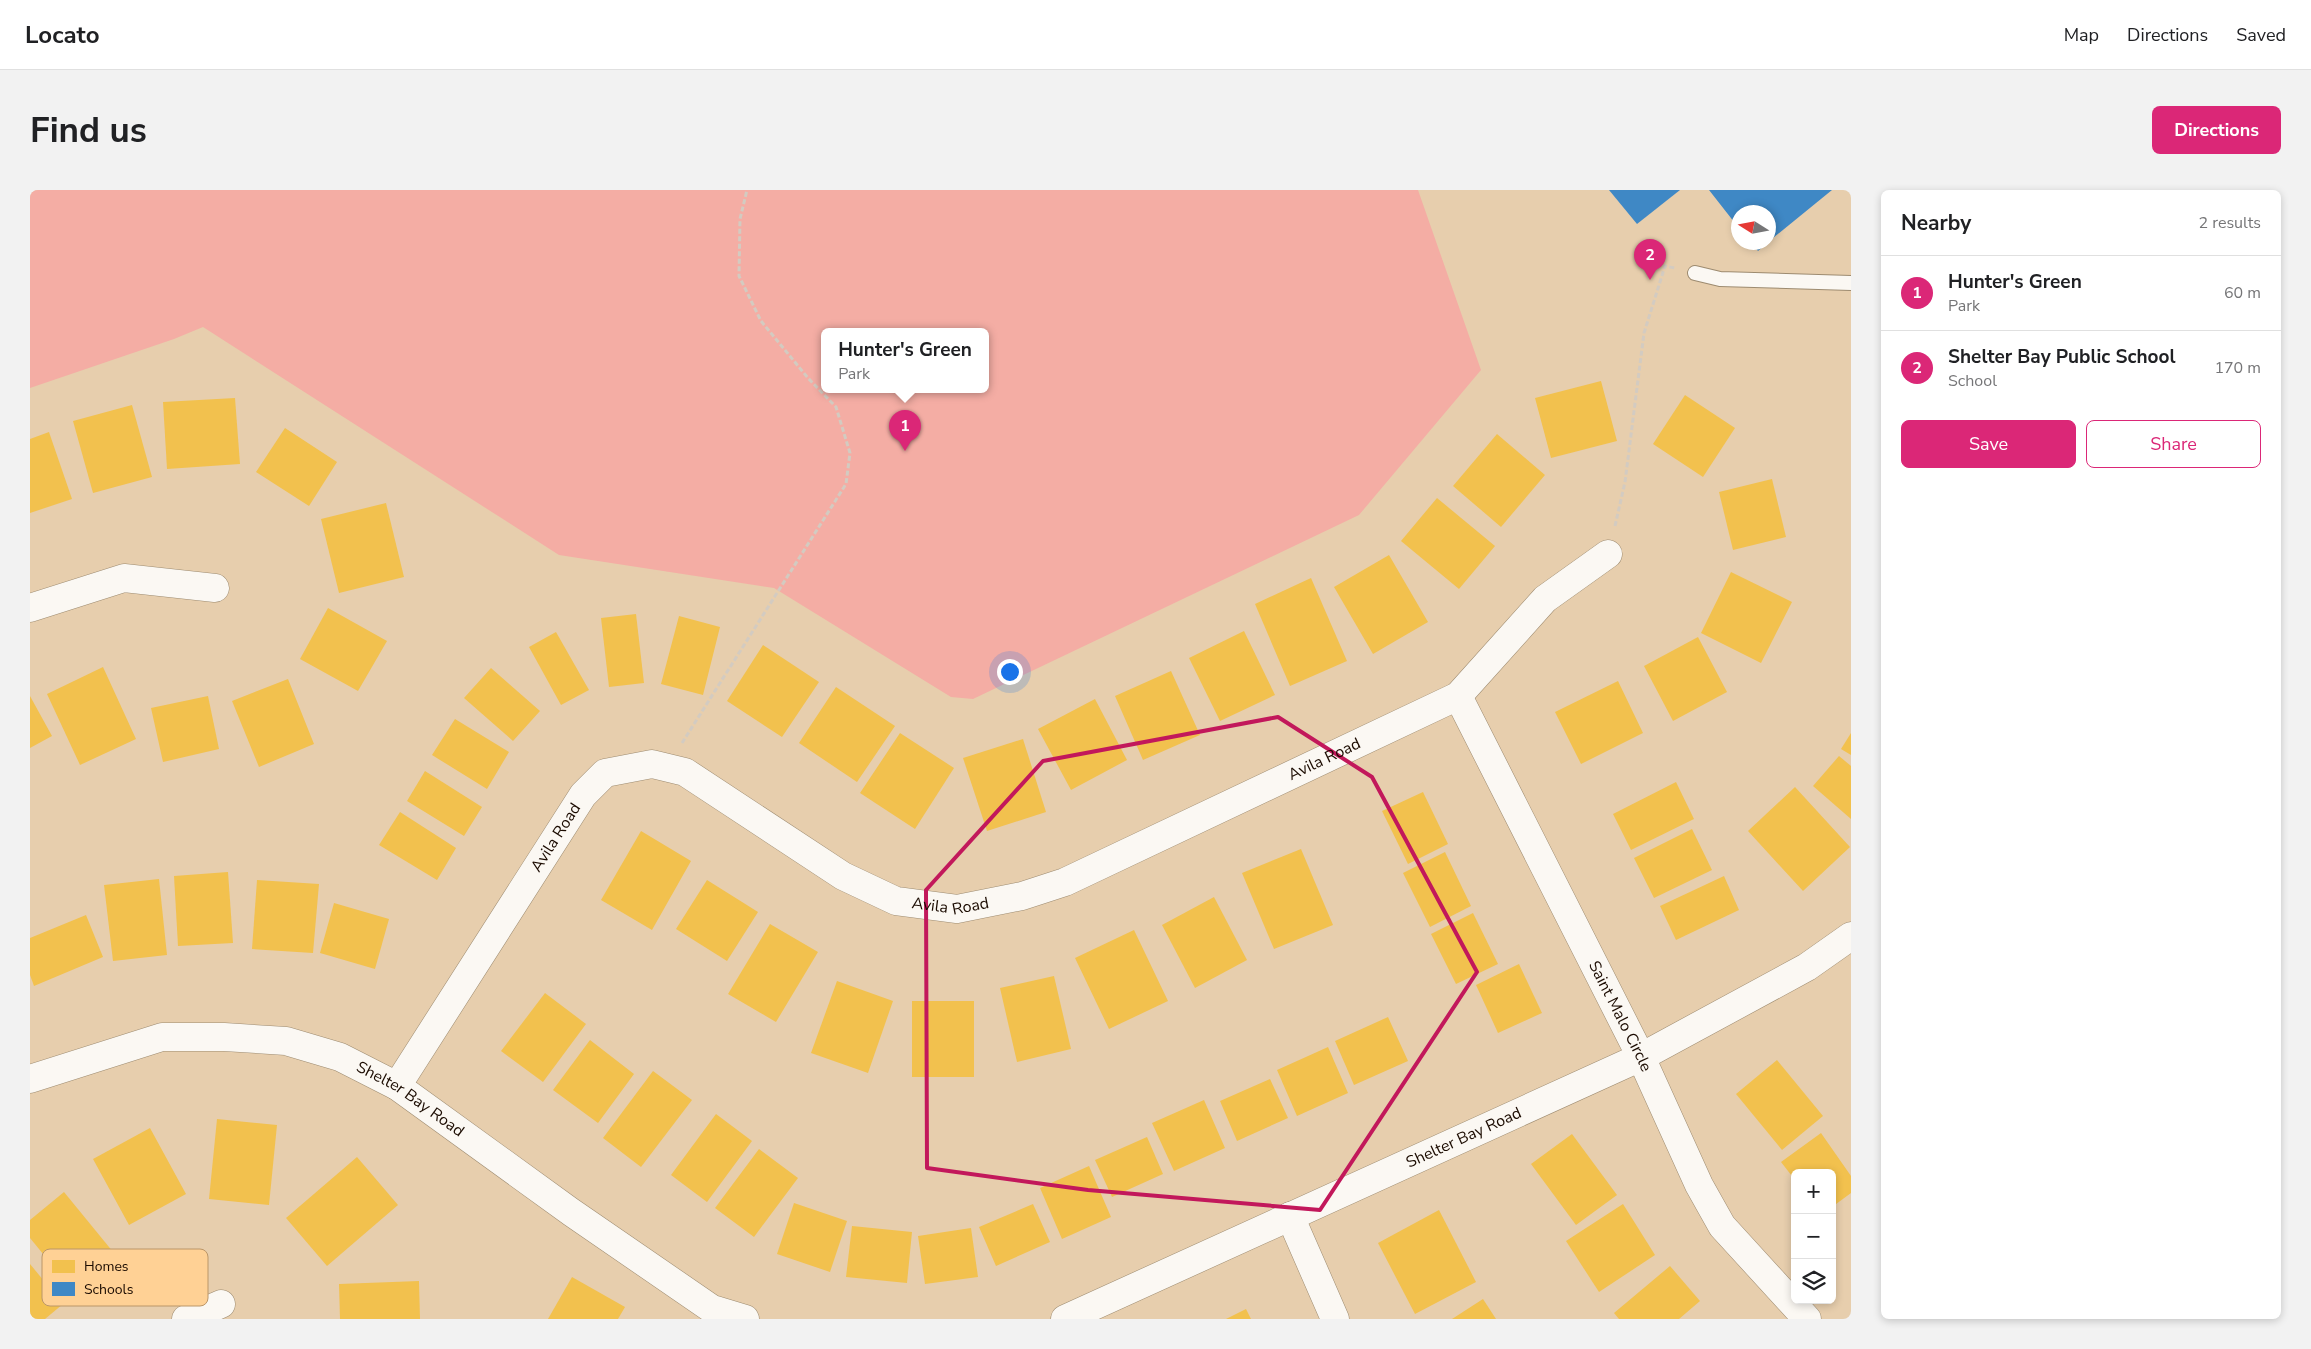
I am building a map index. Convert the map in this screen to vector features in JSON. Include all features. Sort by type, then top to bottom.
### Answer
[{"type":"street","name":"Avila Road","points":[[397,1086],[583,795],[605,773],[652,764],[685,772],[843,876],[896,901],[957,909],[1022,896],[1065,882],[1458,696],[1545,599],[1608,554]]},
{"type":"street","points":[[30,608],[124,578],[215,588]]},
{"type":"street","name":"Saint Malo Circle","points":[[1458,696],[1641,1057],[1699,1185],[1722,1226],[1807,1319]]},
{"type":"street","name":"Shelter Bay Road","points":[[1065,1319],[1641,1057],[1807,967],[1851,936]]},
{"type":"street","name":"Shelter Bay Road","points":[[30,1079],[162,1037],[224,1037],[286,1041],[340,1057],[397,1086],[709,1314],[745,1319]]},
{"type":"street","points":[[1290,1216],[1335,1319]]},
{"type":"street","points":[[186,1319],[222,1304]]},
{"type":"lane","points":[[1695,274],[1720,279],[1851,283]]},
{"type":"path","points":[[747,190],[740,219],[738,276],[760,321],[821,391]]},
{"type":"path","points":[[1608,554],[1626,482],[1644,333],[1666,266]]},
{"type":"path","points":[[666,768],[846,484],[850,452],[836,407],[822,393]]},
{"type":"highlighted area","points":[[1278,717],[1372,777],[1477,972],[1320,1210],[1088,1190],[927,1168],[926,890],[1043,761]]},
{"type":"shaded area","points":[[30,190],[1418,190],[1481,370],[1359,515],[973,699],[951,697],[774,588],[559,555],[203,327],[174,339],[30,388]]},
{"type":"building: Homes","points":[[1601,381],[1617,441],[1551,458],[1535,398]]},
{"type":"building: Homes","points":[[1685,395],[1735,428],[1703,477],[1653,444]]},
{"type":"building: Homes","points":[[235,398],[240,464],[167,469],[163,402]]},
{"type":"building: Homes","points":[[132,405],[152,477],[93,493],[73,421]]},
{"type":"building: Homes","points":[[285,428],[337,462],[309,506],[256,472]]},
{"type":"building: Homes","points":[[49,432],[72,499],[30,513],[30,439]]},
{"type":"building: Homes","points":[[1497,434],[1545,475],[1501,527],[1453,486]]},
{"type":"building: Homes","points":[[1772,479],[1786,537],[1733,550],[1719,492]]},
{"type":"building: Homes","points":[[1437,498],[1495,546],[1459,589],[1401,541]]},
{"type":"building: Homes","points":[[386,503],[404,577],[339,593],[321,519]]},
{"type":"building: Homes","points":[[1389,555],[1428,622],[1373,654],[1334,587]]},
{"type":"building: Homes","points":[[1731,572],[1792,602],[1761,663],[1701,633]]},
{"type":"building: Homes","points":[[1311,578],[1347,661],[1290,686],[1255,604]]},
{"type":"building: Homes","points":[[328,608],[387,641],[358,691],[300,659]]},
{"type":"building: Homes","points":[[636,614],[644,683],[609,687],[601,618]]},
{"type":"building: Homes","points":[[679,616],[720,627],[703,695],[661,684]]},
{"type":"building: Homes","points":[[1244,631],[1275,695],[1220,721],[1189,658]]},
{"type":"building: Homes","points":[[556,632],[589,690],[561,705],[529,647]]},
{"type":"building: Homes","points":[[1698,637],[1727,692],[1673,721],[1644,666]]},
{"type":"building: Homes","points":[[763,645],[819,682],[782,737],[727,701]]},
{"type":"building: Homes","points":[[103,667],[136,739],[80,765],[47,694]]},
{"type":"building: Homes","points":[[491,668],[540,711],[513,741],[464,698]]},
{"type":"building: Homes","points":[[1171,671],[1200,735],[1143,760],[1115,696]]},
{"type":"building: Homes","points":[[288,679],[314,744],[259,767],[232,701]]},
{"type":"building: Homes","points":[[1618,681],[1643,733],[1581,764],[1555,712]]},
{"type":"building: Homes","points":[[836,687],[895,726],[857,782],[799,743]]},
{"type":"building: Homes","points":[[30,696],[52,736],[30,748]]},
{"type":"building: Homes","points":[[208,696],[219,749],[163,762],[151,708]]},
{"type":"building: Homes","points":[[1095,699],[1127,760],[1071,790],[1038,729]]},
{"type":"building: Homes","points":[[455,719],[509,752],[487,789],[432,755]]},
{"type":"building: Homes","points":[[900,733],[954,768],[915,829],[860,793]]},
{"type":"building: Homes","points":[[1851,733],[1851,755],[1841,749]]},
{"type":"building: Homes","points":[[1023,739],[1046,812],[987,831],[963,758]]},
{"type":"building: Homes","points":[[1839,756],[1851,766],[1851,819],[1813,786]]},
{"type":"building: Homes","points":[[425,771],[482,807],[464,836],[407,801]]},
{"type":"building: Homes","points":[[1676,782],[1694,819],[1631,850],[1613,814]]},
{"type":"building: Homes","points":[[1795,787],[1850,847],[1803,891],[1748,831]]},
{"type":"building: Homes","points":[[1423,792],[1448,844],[1408,864],[1382,811]]},
{"type":"building: Homes","points":[[400,812],[456,848],[437,880],[379,845]]},
{"type":"building: Homes","points":[[1692,829],[1712,870],[1654,898],[1634,858]]},
{"type":"building: Homes","points":[[641,831],[691,861],[652,930],[601,900]]},
{"type":"building: Homes","points":[[1301,849],[1333,925],[1274,949],[1242,873]]},
{"type":"building: Homes","points":[[1445,852],[1471,906],[1430,927],[1403,873]]},
{"type":"building: Homes","points":[[228,872],[233,943],[178,946],[174,876]]},
{"type":"building: Homes","points":[[1724,876],[1739,910],[1676,940],[1660,906]]},
{"type":"building: Homes","points":[[159,879],[167,955],[113,961],[104,885]]},
{"type":"building: Homes","points":[[257,880],[319,884],[313,953],[252,949]]},
{"type":"building: Homes","points":[[707,880],[758,912],[727,961],[676,929]]},
{"type":"building: Homes","points":[[1214,897],[1247,960],[1195,988],[1162,925]]},
{"type":"building: Homes","points":[[334,903],[389,919],[375,969],[320,953]]},
{"type":"building: Homes","points":[[1473,913],[1498,964],[1456,984],[1431,934]]},
{"type":"building: Homes","points":[[86,915],[103,957],[34,986],[30,975],[30,938]]},
{"type":"building: Homes","points":[[770,924],[818,952],[776,1022],[728,994]]},
{"type":"building: Homes","points":[[1134,930],[1168,1001],[1109,1029],[1075,958]]},
{"type":"building: Homes","points":[[1519,964],[1542,1013],[1498,1033],[1476,985]]},
{"type":"building: Homes","points":[[1054,976],[1071,1049],[1017,1062],[1000,988]]},
{"type":"building: Homes","points":[[837,981],[893,1001],[868,1073],[811,1053]]},
{"type":"building: Homes","points":[[545,993],[586,1024],[543,1082],[501,1051]]},
{"type":"building: Homes","points":[[912,1001],[974,1001],[974,1077],[912,1077]]},
{"type":"building: Homes","points":[[1388,1017],[1408,1061],[1354,1085],[1335,1041]]},
{"type":"building: Homes","points":[[590,1040],[634,1074],[598,1123],[553,1090]]},
{"type":"building: Homes","points":[[1328,1047],[1348,1093],[1297,1116],[1277,1070]]},
{"type":"building: Homes","points":[[1777,1060],[1823,1116],[1782,1150],[1736,1094]]},
{"type":"building: Homes","points":[[653,1071],[692,1100],[641,1167],[603,1138]]},
{"type":"building: Homes","points":[[1270,1079],[1288,1118],[1237,1141],[1220,1101]]},
{"type":"building: Homes","points":[[1204,1100],[1225,1148],[1174,1171],[1152,1123]]},
{"type":"building: Homes","points":[[716,1114],[752,1141],[707,1202],[671,1175]]},
{"type":"building: Homes","points":[[217,1119],[277,1125],[269,1205],[209,1199]]},
{"type":"building: Homes","points":[[150,1128],[186,1194],[129,1225],[93,1159]]},
{"type":"building: Homes","points":[[1821,1133],[1851,1176],[1851,1193],[1836,1204],[1836,1169],[1791,1169],[1791,1175],[1781,1162]]},
{"type":"building: Homes","points":[[1572,1134],[1617,1195],[1576,1225],[1531,1164]]},
{"type":"building: Homes","points":[[1147,1137],[1163,1174],[1112,1197],[1095,1160]]},
{"type":"building: Homes","points":[[759,1149],[798,1178],[754,1237],[715,1208]]},
{"type":"building: Homes","points":[[357,1157],[398,1205],[327,1266],[286,1218]]},
{"type":"building: Homes","points":[[1089,1166],[1111,1217],[1062,1239],[1040,1188]]},
{"type":"building: Homes","points":[[64,1192],[111,1249],[42,1249],[42,1253],[30,1238],[30,1220]]},
{"type":"building: Homes","points":[[794,1203],[847,1221],[830,1272],[777,1254]]},
{"type":"building: Homes","points":[[1033,1204],[1050,1242],[996,1266],[979,1227]]},
{"type":"building: Homes","points":[[1623,1204],[1655,1255],[1599,1292],[1566,1241]]},
{"type":"building: Homes","points":[[1439,1210],[1476,1282],[1415,1314],[1378,1243]]},
{"type":"building: Homes","points":[[852,1226],[912,1232],[907,1283],[846,1277]]},
{"type":"building: Homes","points":[[971,1228],[978,1277],[925,1284],[918,1236]]},
{"type":"building: Homes","points":[[30,1264],[42,1279],[42,1306],[61,1306],[45,1319],[30,1319]]},
{"type":"building: Homes","points":[[1670,1266],[1700,1301],[1679,1319],[1619,1319],[1614,1313]]},
{"type":"building: Homes","points":[[572,1277],[625,1307],[618,1319],[548,1319]]},
{"type":"building: Homes","points":[[419,1281],[420,1319],[340,1319],[339,1284]]},
{"type":"building: Homes","points":[[1483,1299],[1496,1319],[1452,1319]]},
{"type":"building: Homes","points":[[1246,1309],[1251,1319],[1226,1319]]},
{"type":"building: Schools","points":[[1609,190],[1680,190],[1637,224]]},
{"type":"building: Schools","points":[[1709,190],[1832,190],[1776,236],[1776,205],[1731,205],[1731,218]]},
{"type":"place","name":"Shelter Bay Public School","points":[[1650,280]]},
{"type":"place","name":"Hunter's Green","points":[[905,451]]}]
